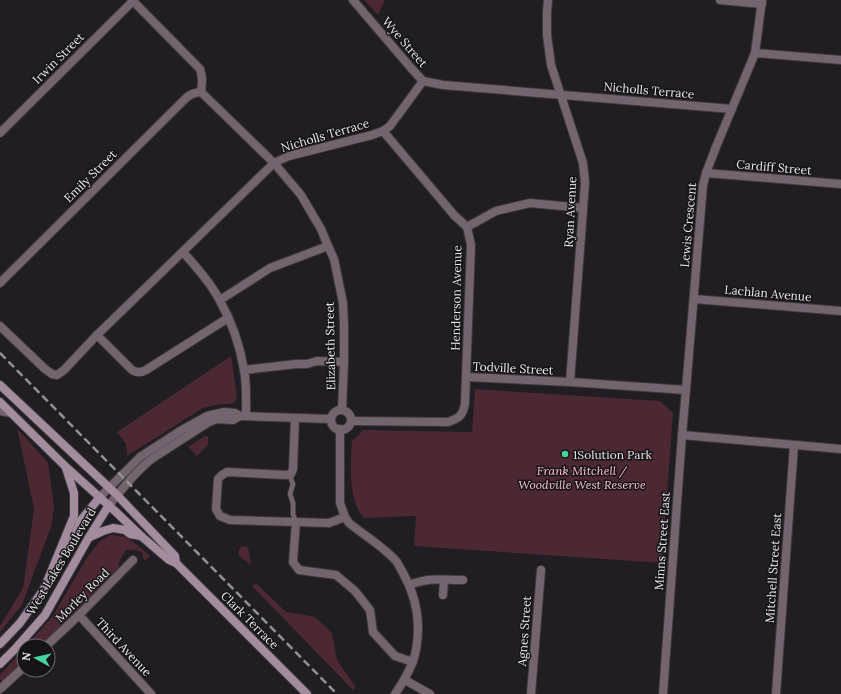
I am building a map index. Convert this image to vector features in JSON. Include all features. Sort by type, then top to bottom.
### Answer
[{"type":"main road","points":[[0,385],[117,495]]},
{"type":"main road","name":"West Lakes Boulevard","points":[[0,402],[66,467],[109,505],[45,615],[0,664]]},
{"type":"main road","name":"West Lakes Boulevard","points":[[0,644],[20,623],[44,588],[74,516],[74,493],[66,467]]},
{"type":"main road","name":"Clark Terrace","points":[[117,495],[175,556],[176,563]]},
{"type":"main road","name":"West Lakes Boulevard","points":[[61,550],[71,544],[81,520],[100,497]]},
{"type":"main road","name":"Clark Terrace","points":[[109,505],[141,536],[169,560],[176,563],[307,694]]},
{"type":"main road","points":[[89,537],[113,528],[125,530],[130,534],[141,536]]},
{"type":"street","name":"Wye Street","points":[[353,0],[423,81]]},
{"type":"street","name":"Ryan Avenue","points":[[548,0],[547,35],[551,64],[583,163],[585,183],[570,382]]},
{"type":"street","points":[[720,0],[762,2]]},
{"type":"street","points":[[132,1],[200,69],[203,83],[201,92]]},
{"type":"street","name":"Irwin Street","points":[[0,132],[132,1]]},
{"type":"street","name":"Lewis Crescent","points":[[686,390],[702,185],[755,53],[762,2]]},
{"type":"street","points":[[755,53],[841,60]]},
{"type":"street","name":"Nicholls Terrace","points":[[0,326],[45,370],[57,375],[64,370],[97,335],[274,163],[289,156],[383,131],[390,126],[423,81],[443,85],[732,109]]},
{"type":"street","name":"Elizabeth Street","points":[[201,92],[274,163],[301,195],[321,229],[334,259],[343,303],[344,362],[342,410]]},
{"type":"street","name":"Emily Street","points":[[0,282],[184,99],[189,95],[201,92]]},
{"type":"street","points":[[383,131],[454,215],[467,227],[496,211],[530,203],[583,208]]},
{"type":"street","name":"Cardiff Street","points":[[706,174],[841,184]]},
{"type":"street","name":"Henderson Avenue","points":[[466,377],[471,245],[467,227]]},
{"type":"street","points":[[220,300],[270,268],[328,246]]},
{"type":"street","points":[[183,252],[214,290],[220,300],[240,350],[246,385],[243,416]]},
{"type":"street","name":"Lachlan Avenue","points":[[694,299],[841,311]]},
{"type":"street","points":[[97,335],[132,370],[135,372],[144,372],[228,318]]},
{"type":"street","points":[[244,370],[307,364],[317,361],[344,362]]},
{"type":"street","name":"Todville Street","points":[[350,421],[448,422],[458,418],[464,411],[466,377],[686,390]]},
{"type":"street","name":"Minns Street East","points":[[662,694],[686,390]]},
{"type":"street","points":[[342,410],[350,416],[348,427],[345,429],[334,427],[331,419],[334,413],[342,410]]},
{"type":"street","points":[[0,411],[12,413]]},
{"type":"street","points":[[132,471],[140,457],[180,431],[207,416],[224,412],[243,416],[331,419]]},
{"type":"street","points":[[295,418],[292,474],[227,472],[218,479],[216,509],[220,516],[230,520],[329,523],[345,517]]},
{"type":"street","points":[[340,429],[340,503],[345,517],[349,523],[398,563],[410,585],[416,607],[418,630],[416,651],[405,680],[395,694]]},
{"type":"street","points":[[682,435],[841,449]]},
{"type":"street","name":"Mitchell Street East","points":[[776,694],[794,445]]},
{"type":"street","name":"West Lakes Boulevard","points":[[100,497],[109,488],[132,471]]},
{"type":"street","name":"West Lakes Boulevard","points":[[109,505],[132,471]]},
{"type":"street","points":[[296,522],[293,562],[299,570],[336,575],[354,591],[370,610],[373,632],[386,647],[395,656],[413,662]]},
{"type":"street","name":"Morley Road","points":[[55,638],[133,560]]},
{"type":"street","name":"Agnes Street","points":[[532,694],[541,570]]},
{"type":"street","points":[[410,585],[427,579],[463,580]]},
{"type":"street","points":[[443,595],[444,580]]},
{"type":"street","name":"Third Avenue","points":[[79,615],[152,694]]},
{"type":"street","points":[[0,690],[16,675]]},
{"type":"street","points":[[405,680],[430,694]]},
{"type":"lane","points":[[292,474],[291,479],[293,484],[290,494],[293,503],[293,514],[296,522]]},
{"type":"green space","points":[[364,0],[385,0],[378,15]]},
{"type":"green space","points":[[231,356],[237,396],[235,402],[203,408],[127,456],[126,444],[117,432]]},
{"type":"green space","name":"Frank Mitchell / Woodville West Reserve","points":[[475,389],[660,401],[673,413],[662,563],[414,546],[415,516],[364,518],[355,501],[352,491],[352,440],[356,438],[363,430],[472,432]]},
{"type":"green space","points":[[17,428],[48,463],[54,506],[52,524],[22,605],[0,632],[0,626],[23,588],[34,509]]},
{"type":"green space","points":[[205,436],[208,436],[208,445],[197,456],[188,447]]},
{"type":"green space","points":[[111,535],[127,537],[150,556],[144,561],[142,552],[126,550],[120,560],[118,569],[48,638],[33,638],[52,617],[88,556],[100,541]]},
{"type":"green space","points":[[242,546],[248,547],[251,565],[238,555]]},
{"type":"green space","points":[[257,584],[286,612],[312,616],[332,633],[337,660],[355,686],[354,690],[253,587],[253,585]]},
{"type":"green space","points":[[16,657],[16,670],[5,681],[0,680],[0,675]]},
{"type":"railway","points":[[0,353],[337,694]]},
{"type":"place","name":"1Solution Park","points":[[565,454]]}]
